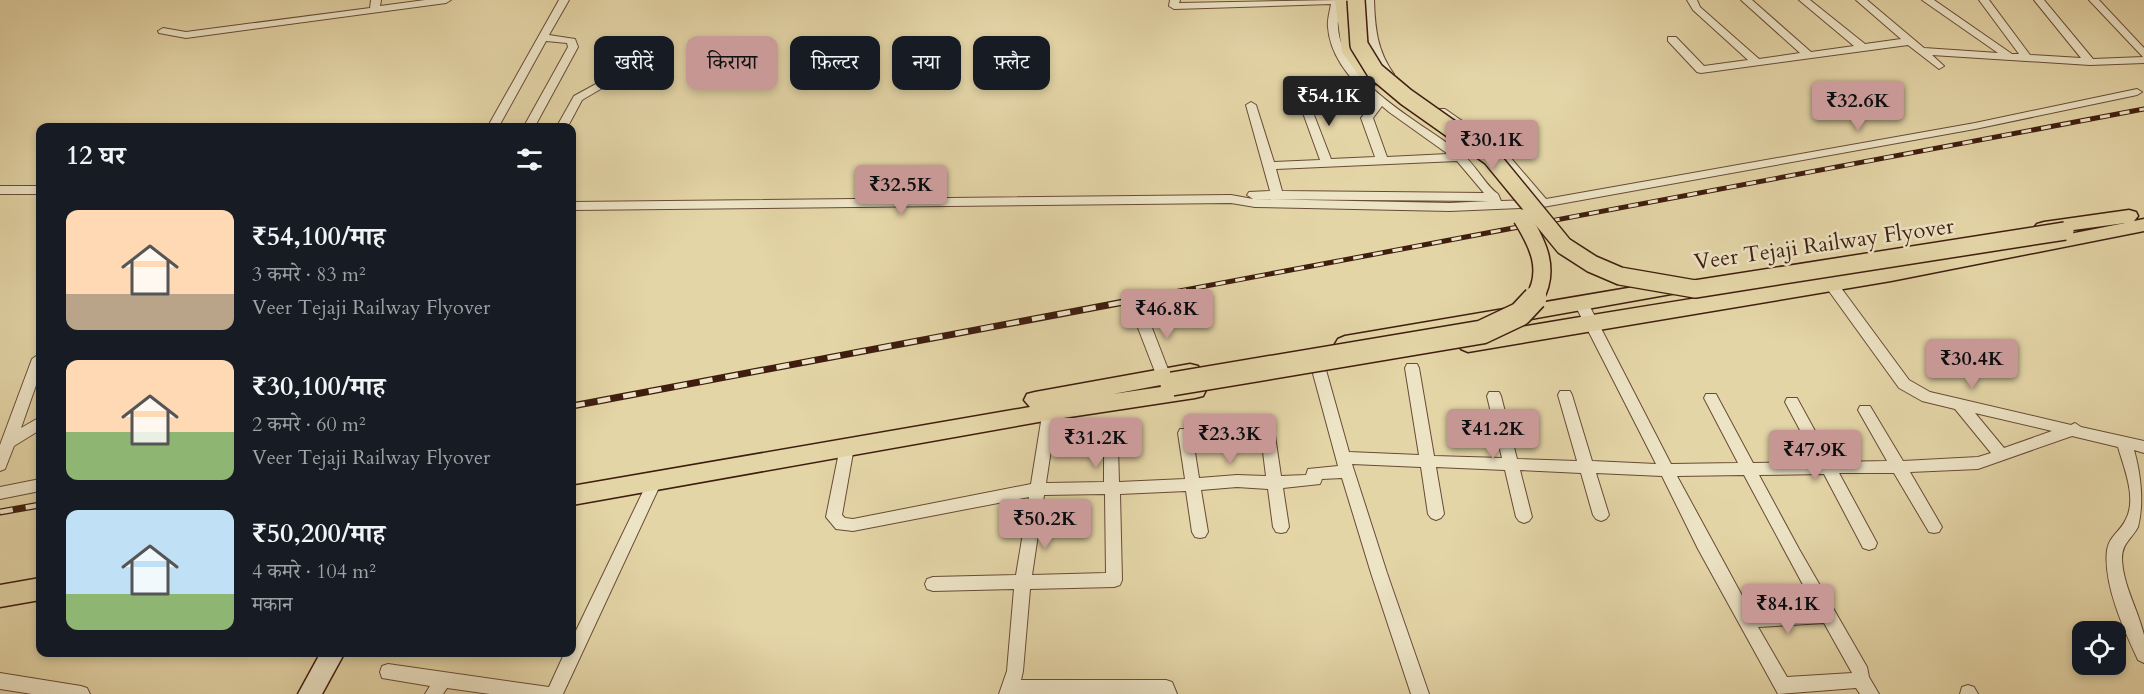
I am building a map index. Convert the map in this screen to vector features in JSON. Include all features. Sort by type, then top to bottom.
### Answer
[{"type":"main road","name":"Veer Tejaji Railway Flyover","points":[[1343,2],[1360,47],[1374,69],[1492,158],[1553,238],[1596,267],[1623,278],[1648,285],[1695,289],[2070,230],[2100,220]]},
{"type":"main road","points":[[576,495],[847,447],[1051,405],[1110,387],[1482,332],[1515,320],[1532,303],[1540,288],[1544,273],[1543,256],[1524,220],[1476,159],[1389,96],[1358,65],[1350,52],[1343,2]]},
{"type":"main road","points":[[1132,400],[1168,380],[1586,312],[2144,214]]},
{"type":"main road","points":[[576,482],[1051,405],[1132,400],[1319,370],[1586,312],[1831,284],[2016,252],[2144,225]]},
{"type":"main road","name":"Veer Tejaji Railway Flyover","points":[[2070,230],[2120,231]]},
{"type":"main road","points":[[0,584],[36,578]]},
{"type":"main road","points":[[0,596],[36,590]]},
{"type":"street","points":[[163,31],[186,35],[375,5],[446,0]]},
{"type":"street","points":[[495,123],[564,0]]},
{"type":"street","points":[[1174,0],[1174,6],[1343,2],[1334,39],[1337,52],[1359,81],[1381,100],[1460,157],[1495,201]]},
{"type":"street","points":[[1369,0],[1373,48],[1387,72],[1500,153],[1540,200]]},
{"type":"street","points":[[1692,0],[1696,8],[1756,62]]},
{"type":"street","points":[[1746,0],[1808,55]]},
{"type":"street","points":[[1804,0],[1862,48]]},
{"type":"street","points":[[1861,0],[1939,66]]},
{"type":"street","points":[[1927,0],[2008,55]]},
{"type":"street","points":[[1984,0],[2026,56]]},
{"type":"street","points":[[2039,0],[2090,62]]},
{"type":"street","points":[[2094,0],[2142,51]]},
{"type":"street","points":[[531,123],[573,47],[571,40],[543,37]]},
{"type":"street","points":[[1672,39],[1701,70],[1912,41]]},
{"type":"street","points":[[1922,51],[2026,56],[2090,62],[2144,60]]},
{"type":"street","points":[[564,123],[578,98],[594,89]]},
{"type":"street","points":[[576,206],[1231,199],[1324,205],[1540,200],[1633,189],[1814,151],[2012,119],[2141,92]]},
{"type":"street","points":[[1381,100],[1367,118],[1382,160]]},
{"type":"street","points":[[1304,102],[1327,163]]},
{"type":"street","points":[[1251,105],[1276,193]]},
{"type":"street","points":[[1269,166],[1460,157]]},
{"type":"street","points":[[0,183],[36,183]]},
{"type":"street","points":[[0,190],[36,190]]},
{"type":"street","points":[[1231,199],[1276,193],[1495,201]]},
{"type":"street","points":[[1831,284],[1904,384],[1912,391],[1927,397],[2075,429],[2144,447]]},
{"type":"street","points":[[1586,312],[1666,470],[1784,689],[1860,679]]},
{"type":"street","points":[[1140,315],[1168,380]]},
{"type":"street","points":[[0,465],[36,367]]},
{"type":"street","points":[[1412,368],[1436,514]]},
{"type":"street","points":[[1319,370],[1344,465],[1385,598],[1420,694]]},
{"type":"street","points":[[1564,395],[1601,515]]},
{"type":"street","points":[[1494,396],[1524,517]]},
{"type":"street","points":[[1710,398],[1828,616],[1858,663],[1860,679],[1869,694]]},
{"type":"street","points":[[1792,402],[1869,543]]},
{"type":"street","points":[[1958,403],[2001,455]]},
{"type":"street","points":[[1051,405],[1023,580],[1010,691],[1166,687],[1168,694]]},
{"type":"street","points":[[1865,410],[1934,527]]},
{"type":"street","points":[[8,443],[36,426]]},
{"type":"street","points":[[847,447],[834,517],[841,524],[853,525],[1037,489],[1113,489],[1237,481],[1275,483],[1315,480],[1313,473],[1344,465],[1429,462],[1666,470],[1746,467],[1898,467],[1978,463],[2075,429]]},
{"type":"street","points":[[1185,433],[1200,532]]},
{"type":"street","points":[[1268,436],[1281,527]]},
{"type":"street","points":[[2124,442],[2139,495],[2138,511],[2132,525],[2119,536],[2115,548],[2115,562],[2125,606],[2144,655]]},
{"type":"street","points":[[933,584],[1023,580],[1114,580],[1111,448]]},
{"type":"street","points":[[576,648],[655,481]]},
{"type":"street","points":[[0,493],[36,486]]},
{"type":"street","points":[[1746,620],[1828,616]]},
{"type":"street","points":[[309,694],[331,657]]},
{"type":"street","points":[[554,694],[572,657]]},
{"type":"street","points":[[388,672],[438,687],[547,694]]},
{"type":"street","points":[[0,681],[81,694]]},
{"type":"railway","points":[[1137,299],[2144,109]]},
{"type":"railway","points":[[576,405],[1145,298]]},
{"type":"railway","points":[[0,512],[36,506]]}]
